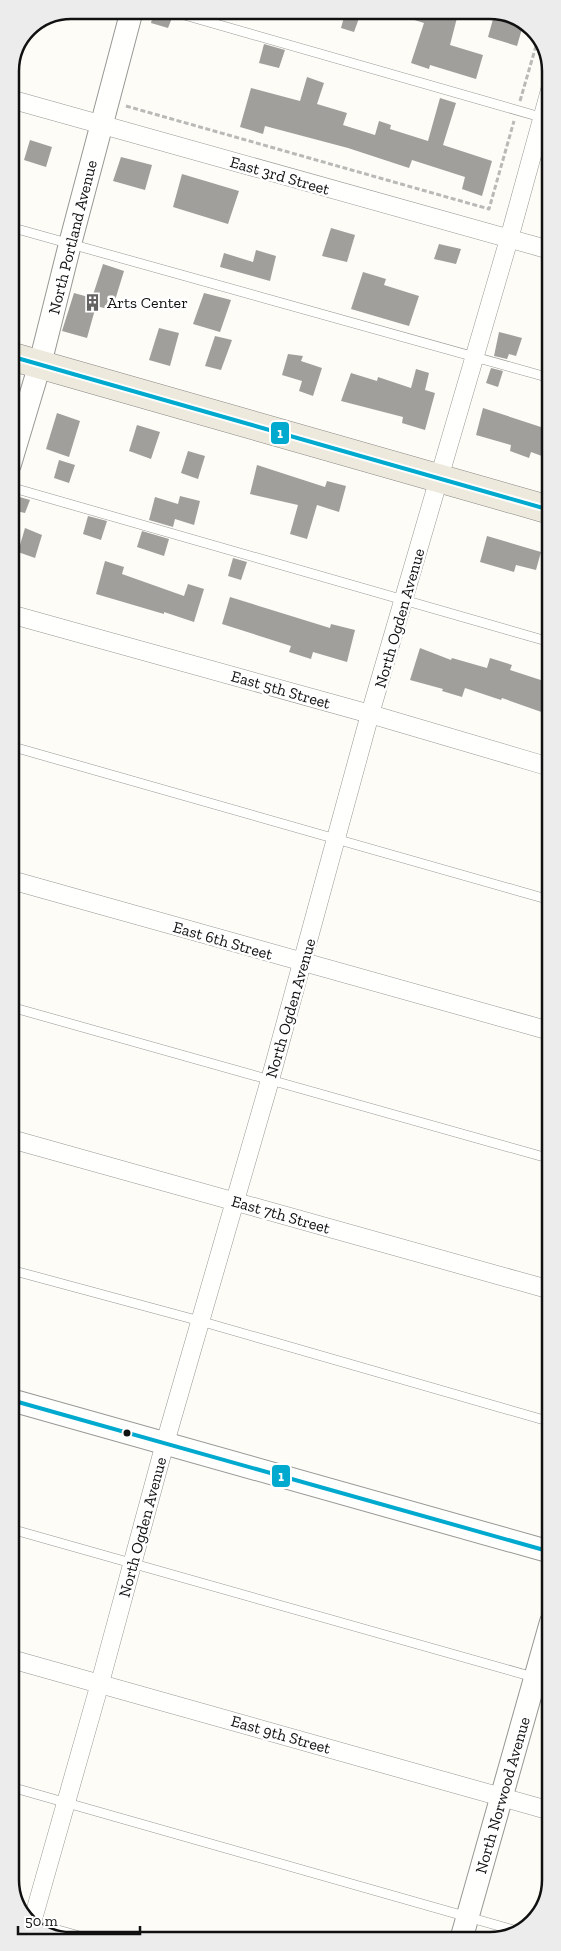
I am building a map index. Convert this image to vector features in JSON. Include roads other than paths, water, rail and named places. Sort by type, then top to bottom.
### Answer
[{"type":"main road","points":[[19,358],[542,508]]},
{"type":"street","name":"North Portland Avenue","points":[[19,434],[40,364],[130,19]]},
{"type":"street","name":"East 3rd Street","points":[[19,101],[542,248]]},
{"type":"street","name":"North Ogden Avenue","points":[[34,1916],[100,1683],[165,1442],[270,1080],[370,714],[542,131]]},
{"type":"street","name":"East 5th Street","points":[[19,616],[370,714],[542,765]]},
{"type":"street","name":"East 6th Street","points":[[19,883],[542,1029]]},
{"type":"street","name":"East 7th Street","points":[[19,1140],[542,1287]]},
{"type":"street","points":[[19,1402],[542,1549]]},
{"type":"street","name":"East 9th Street","points":[[19,1660],[542,1808]]},
{"type":"street","name":"North Norwood Avenue","points":[[462,1932],[501,1797],[542,1683]]},
{"type":"lane","points":[[199,19],[542,117]]},
{"type":"lane","points":[[19,230],[542,376]]},
{"type":"lane","points":[[19,490],[542,640]]},
{"type":"lane","points":[[19,749],[542,898]]},
{"type":"lane","points":[[19,1009],[542,1157]]},
{"type":"lane","points":[[19,1272],[542,1419]]},
{"type":"lane","points":[[19,1532],[542,1680]]},
{"type":"lane","points":[[19,1789],[508,1929]]},
{"type":"place","name":"Arts Center","points":[[93,302]]}]
